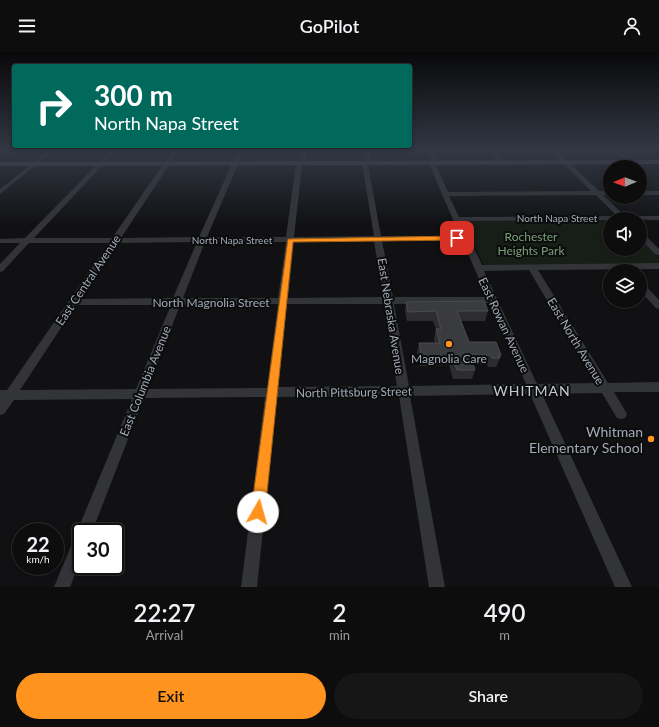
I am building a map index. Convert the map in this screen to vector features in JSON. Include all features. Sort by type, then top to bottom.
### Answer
[{"type":"street","points":[[0,192],[21,175]]},
{"type":"street","points":[[0,269],[90,175]]},
{"type":"street","name":"East Central Avenue","points":[[0,410],[5,395],[74,302],[159,175]]},
{"type":"street","name":"East Columbia Avenue","points":[[88,523],[176,302],[230,175]]},
{"type":"street","points":[[249,587],[290,240],[299,175]]},
{"type":"street","name":"East Nebraska Avenue","points":[[369,175],[388,301],[437,587]]},
{"type":"street","name":"East Rowan Avenue","points":[[437,175],[492,300],[624,587]]},
{"type":"street","points":[[579,175],[617,212]]},
{"type":"street","points":[[445,194],[603,193]]},
{"type":"street","points":[[647,193],[659,193]]},
{"type":"street","name":"North Napa Street","points":[[456,219],[603,218]]},
{"type":"street","name":"North Napa Street","points":[[647,218],[659,218]]},
{"type":"street","name":"North Napa Street","points":[[0,241],[378,240],[464,238]]},
{"type":"street","points":[[647,242],[659,254]]},
{"type":"street","points":[[647,267],[659,266]]},
{"type":"street","points":[[478,268],[532,267],[603,269]]},
{"type":"street","name":"East North Avenue","points":[[532,267],[621,414]]},
{"type":"street","points":[[647,292],[659,306]]},
{"type":"street","name":"North Magnolia Street","points":[[74,302],[492,300]]},
{"type":"street","name":"North Pittsburg Street","points":[[5,395],[659,387]]},
{"type":"street","points":[[62,587],[72,562]]},
{"type":"green space","name":"Rochester Heights Park","points":[[603,219],[603,256],[647,256],[647,246],[659,258],[659,265],[485,265],[482,262],[463,221]]},
{"type":"building","points":[[484,301],[488,311],[457,311],[469,342],[496,342],[501,355],[499,355],[500,358],[492,358],[491,355],[470,355],[475,370],[457,370],[452,356],[422,356],[419,343],[440,343],[436,329],[441,329],[436,311],[408,312],[406,302]]},
{"type":"place","name":"Magnolia Care","points":[[449,344]]},
{"type":"place","name":"Whitman Elementary School","points":[[651,439]]},
{"type":"district","name":"WHITMAN","points":[[532,390]]},
{"type":"route","points":[[258,512],[290,240],[457,238]]}]
